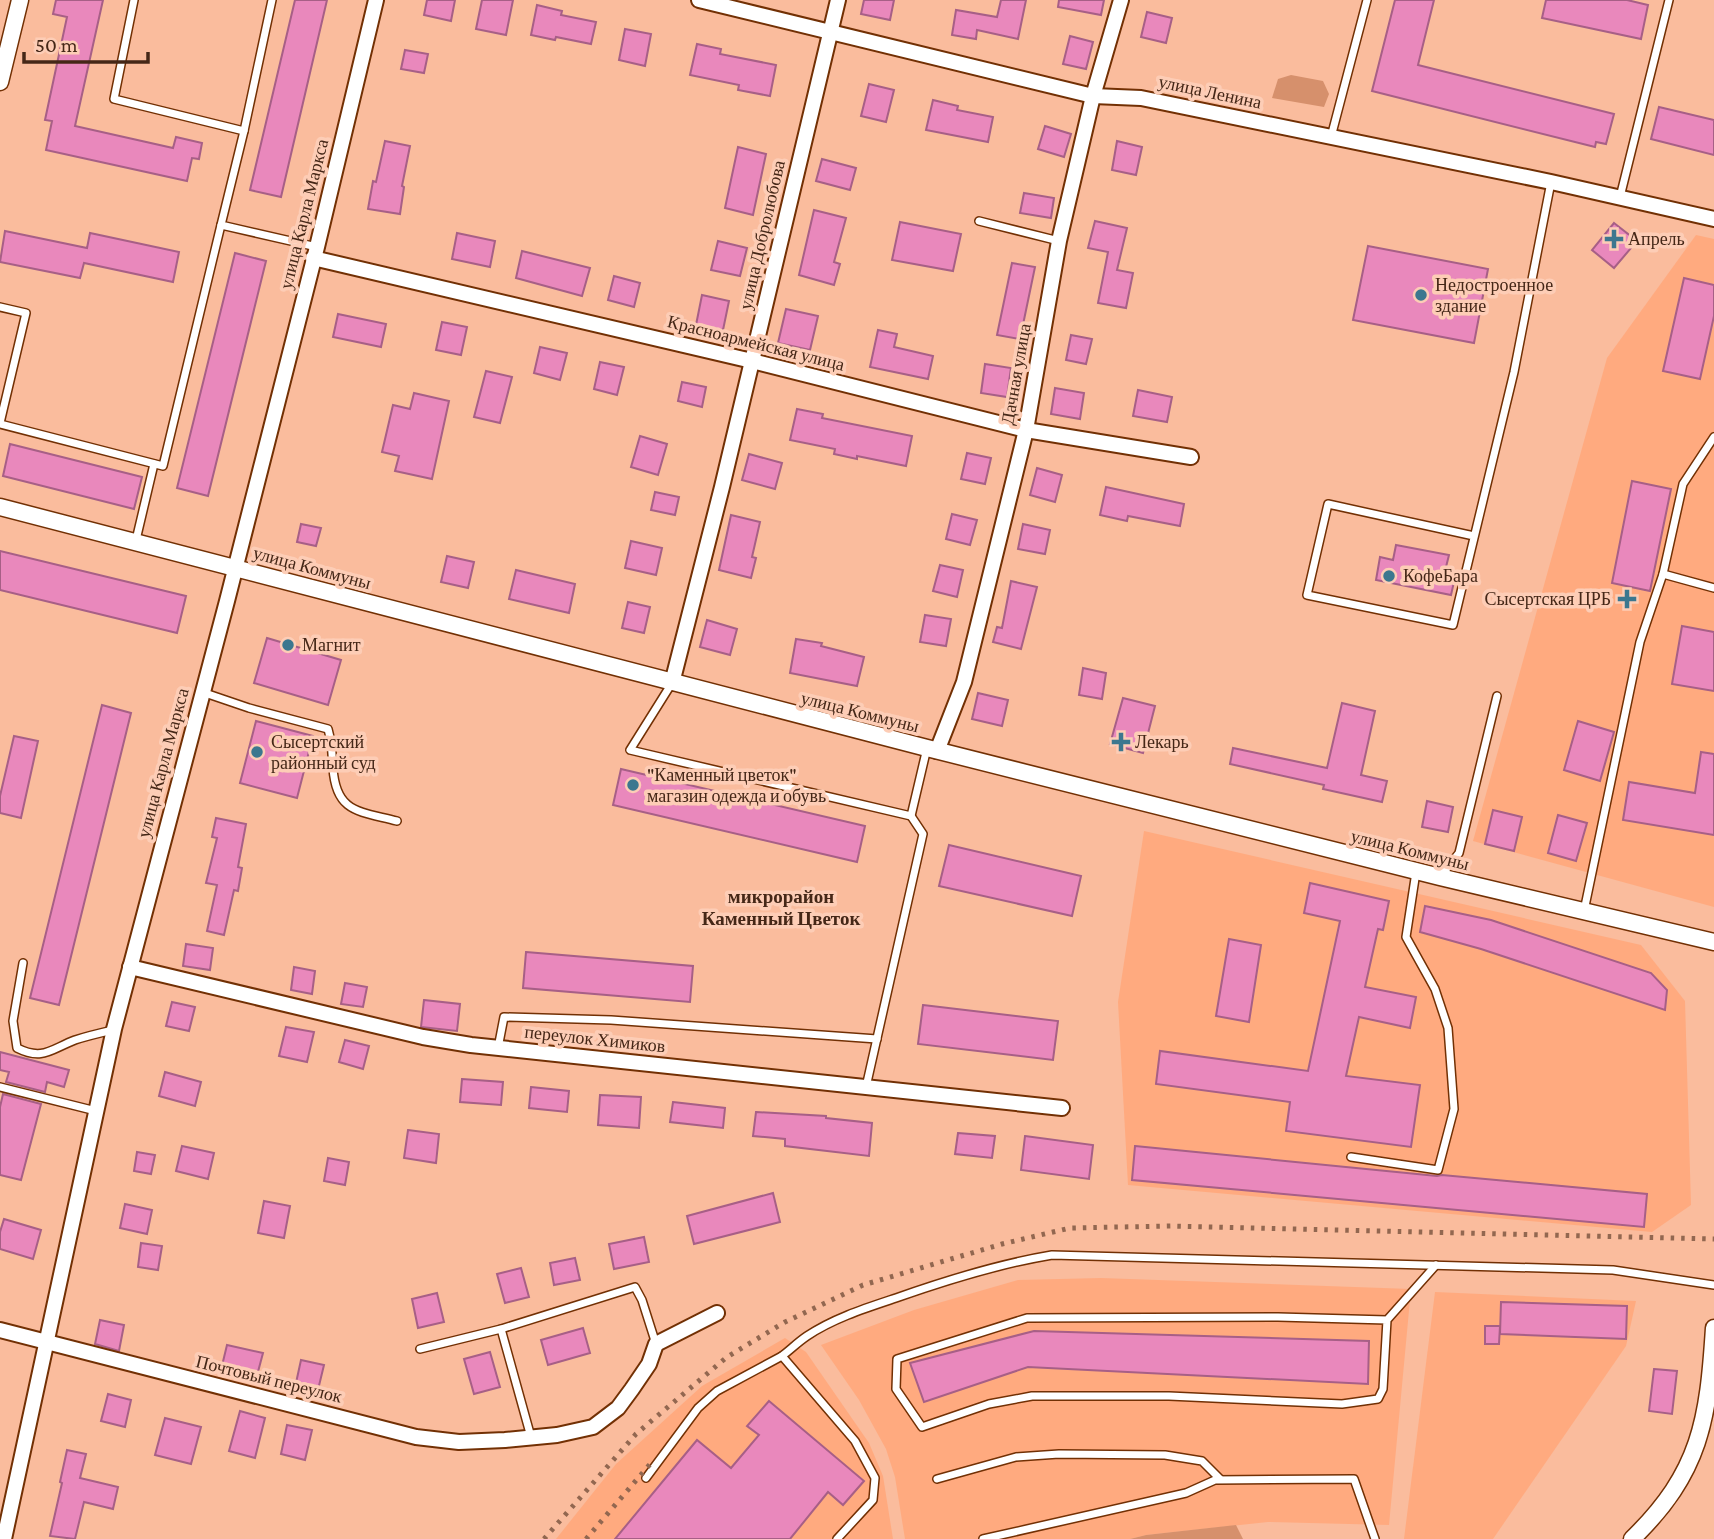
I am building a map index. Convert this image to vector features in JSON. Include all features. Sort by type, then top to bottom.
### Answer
[{"type":"street","points":[[0,82],[20,0]]},
{"type":"street","name":"улица Карла Маркса","points":[[4,1539],[114,1029],[315,253],[376,0]]},
{"type":"street","name":"улица Ленина","points":[[699,0],[1093,96],[1141,98],[1551,182],[1714,219]]},
{"type":"street","name":"улица Добролюбова","points":[[672,683],[838,0]]},
{"type":"street","name":"Дачная улица","points":[[932,750],[964,682],[1026,430],[1059,241],[1093,96],[1121,0]]},
{"type":"street","name":"Красноармейская улица","points":[[315,253],[1026,430],[1191,457]]},
{"type":"street","name":"улица Коммуны","points":[[0,507],[136,540],[932,750],[1440,877],[1714,942]]},
{"type":"street","name":"переулок Химиков","points":[[130,967],[423,1037],[498,1048],[1062,1108]]},
{"type":"street","points":[[656,1344],[717,1313]]},
{"type":"street","points":[[1634,1538],[1672,1495],[1695,1453],[1706,1415],[1714,1328]]},
{"type":"street","name":"Почтовый переулок","points":[[0,1330],[416,1437],[459,1442],[531,1437],[593,1427],[618,1408],[649,1364],[656,1344]]},
{"type":"lane","points":[[134,0],[114,99],[244,131]]},
{"type":"lane","points":[[0,307],[26,313],[0,424],[163,466],[244,131],[272,0]]},
{"type":"lane","points":[[1331,137],[1367,0]]},
{"type":"lane","points":[[1620,198],[1669,0]]},
{"type":"lane","points":[[1474,536],[1328,504],[1307,595],[1453,625],[1514,372],[1551,182]]},
{"type":"lane","points":[[979,221],[1059,241]]},
{"type":"lane","points":[[221,225],[315,253]]},
{"type":"lane","points":[[1584,912],[1640,642],[1663,574],[1683,484],[1714,436]]},
{"type":"lane","points":[[136,540],[154,464]]},
{"type":"lane","points":[[1663,574],[1714,588]]},
{"type":"lane","points":[[672,683],[630,750],[911,816],[923,834],[866,1087]]},
{"type":"lane","points":[[201,691],[249,708],[328,729],[337,792],[344,804],[397,821]]},
{"type":"lane","points":[[1440,877],[1459,853],[1497,696]]},
{"type":"lane","points":[[911,816],[932,750]]},
{"type":"lane","points":[[1351,1157],[1437,1170],[1454,1109],[1448,1028],[1435,989],[1406,937],[1416,871]]},
{"type":"lane","points":[[23,963],[12,1021],[17,1048],[39,1055],[54,1051],[72,1041],[114,1029]]},
{"type":"lane","points":[[498,1048],[504,1017],[611,1020],[877,1039]]},
{"type":"lane","points":[[0,1087],[97,1111]]},
{"type":"lane","points":[[646,1478],[698,1408],[717,1391],[782,1356],[806,1336],[834,1321],[882,1303],[950,1279],[1016,1261],[1052,1255],[1613,1270],[1714,1285]]},
{"type":"lane","points":[[1387,1320],[1278,1317],[1027,1318],[897,1359],[896,1389],[922,1427],[989,1404],[1032,1395],[1169,1396],[1342,1404],[1378,1399],[1383,1389],[1387,1320],[1436,1265]]},
{"type":"lane","points":[[420,1349],[501,1329],[635,1287],[656,1344]]},
{"type":"lane","points":[[501,1329],[531,1437]]},
{"type":"lane","points":[[782,1356],[855,1441],[875,1478],[873,1500],[837,1539]]},
{"type":"lane","points":[[937,1479],[1016,1457],[1059,1454],[1166,1455],[1202,1461],[1220,1479]]},
{"type":"lane","points":[[983,1539],[1186,1493],[1220,1479],[1354,1479],[1374,1539]]},
{"type":"shaded area","points":[[1291,75],[1323,81],[1329,94],[1324,107],[1272,98],[1278,79]]},
{"type":"shaded area","name":"Сысертская ЦРБ","points":[[1696,235],[1714,239],[1714,907],[1473,841],[1607,358]]},
{"type":"shaded area","points":[[1144,831],[1641,945],[1685,1001],[1691,1205],[1652,1232],[1128,1185],[1118,1002]]},
{"type":"shaded area","points":[[1101,1278],[1411,1289],[1389,1525],[1268,1522],[1130,1539],[905,1539],[895,1477],[886,1449],[859,1400],[821,1345],[914,1310],[1018,1280]]},
{"type":"shaded area","points":[[1435,1292],[1636,1301],[1626,1346],[1493,1539],[1404,1539]]},
{"type":"shaded area","points":[[785,1338],[806,1352],[869,1443],[883,1476],[893,1539],[556,1539],[616,1464],[702,1386]]},
{"type":"shaded area","points":[[1236,1525],[1243,1539],[1130,1539],[1146,1535]]},
{"type":"building","points":[[56,0],[103,0],[75,126],[173,148],[176,137],[202,143],[199,159],[192,158],[187,181],[46,150],[52,121],[45,120],[67,17],[53,14]]},
{"type":"building","points":[[295,0],[327,0],[281,197],[250,190]]},
{"type":"building","points":[[427,0],[455,0],[451,21],[424,15]]},
{"type":"building","points":[[482,0],[513,0],[506,35],[476,29]]},
{"type":"building","points":[[864,0],[894,0],[890,20],[861,14]]},
{"type":"building","points":[[1001,0],[1026,0],[1018,39],[977,30],[976,39],[952,35],[956,10],[997,17]]},
{"type":"building","points":[[1059,0],[1104,0],[1101,15],[1058,7]]},
{"type":"building","points":[[1395,0],[1434,0],[1418,65],[1614,114],[1606,144],[1596,142],[1595,147],[1372,91]]},
{"type":"building","points":[[1546,0],[1627,0],[1648,5],[1641,39],[1542,18]]},
{"type":"building","points":[[537,5],[562,11],[561,15],[596,22],[591,44],[531,35]]},
{"type":"building","points":[[1147,12],[1172,18],[1166,43],[1141,37]]},
{"type":"building","points":[[625,29],[651,34],[645,66],[619,60]]},
{"type":"building","points":[[1070,36],[1093,42],[1086,69],[1063,64]]},
{"type":"building","points":[[697,44],[721,49],[720,54],[776,65],[770,96],[738,90],[739,85],[690,75]]},
{"type":"building","points":[[405,50],[428,54],[424,73],[401,69]]},
{"type":"building","points":[[869,84],[894,90],[886,122],[861,116]]},
{"type":"building","points":[[933,100],[958,106],[957,110],[993,117],[988,142],[926,130]]},
{"type":"building","points":[[1659,107],[1714,120],[1714,155],[1651,139]]},
{"type":"building","points":[[1045,126],[1071,134],[1064,157],[1038,149]]},
{"type":"building","points":[[385,141],[410,146],[400,214],[368,209]]},
{"type":"building","points":[[1117,141],[1142,147],[1136,175],[1112,170]]},
{"type":"building","points":[[738,147],[766,154],[753,215],[725,208]]},
{"type":"building","points":[[822,159],[856,168],[850,190],[816,181]]},
{"type":"building","points":[[1024,193],[1054,198],[1051,218],[1020,213]]},
{"type":"building","points":[[814,210],[846,218],[834,262],[840,264],[834,285],[799,275]]},
{"type":"building","points":[[1095,221],[1127,228],[1117,270],[1133,273],[1126,308],[1098,303],[1108,252],[1088,248]]},
{"type":"building","points":[[900,222],[961,234],[953,271],[892,260]]},
{"type":"building","points":[[1614,223],[1637,241],[1614,268],[1592,250]]},
{"type":"building","points":[[5,231],[87,248],[90,233],[179,252],[173,282],[84,263],[80,278],[0,262]]},
{"type":"building","points":[[457,233],[495,241],[490,267],[452,259]]},
{"type":"building","points":[[718,241],[747,248],[740,276],[711,270]]},
{"type":"building","name":"Недостроенное здание","points":[[1368,246],[1488,269],[1474,343],[1353,320]]},
{"type":"building","points":[[522,251],[590,268],[582,296],[516,278]]},
{"type":"building","points":[[235,253],[266,261],[208,496],[177,488]]},
{"type":"building","points":[[1012,263],[1035,267],[1020,339],[997,335]]},
{"type":"building","points":[[614,276],[640,283],[634,307],[608,300]]},
{"type":"building","points":[[1684,278],[1714,285],[1714,316],[1700,379],[1663,371]]},
{"type":"building","points":[[702,295],[729,301],[723,330],[696,325]]},
{"type":"building","points":[[786,309],[818,316],[810,350],[778,343]]},
{"type":"building","points":[[338,314],[386,324],[381,347],[333,337]]},
{"type":"building","points":[[442,322],[467,327],[461,355],[436,350]]},
{"type":"building","points":[[878,330],[897,334],[894,347],[933,356],[928,379],[870,367]]},
{"type":"building","points":[[1071,335],[1092,339],[1086,364],[1066,360]]},
{"type":"building","points":[[540,347],[567,353],[560,380],[534,373]]},
{"type":"building","points":[[600,362],[624,367],[617,395],[594,389]]},
{"type":"building","points":[[985,364],[1011,368],[1007,397],[981,393]]},
{"type":"building","points":[[486,371],[512,377],[500,423],[474,417]]},
{"type":"building","points":[[682,382],[706,387],[702,407],[678,401]]},
{"type":"building","points":[[1055,388],[1084,393],[1080,419],[1051,414]]},
{"type":"building","points":[[1138,390],[1172,397],[1167,422],[1133,416]]},
{"type":"building","points":[[414,393],[449,401],[432,479],[395,471],[399,456],[382,452],[393,405],[410,409]]},
{"type":"building","points":[[797,409],[823,414],[822,418],[912,436],[906,466],[834,454],[835,449],[790,440]]},
{"type":"building","points":[[640,436],[667,444],[658,475],[631,467]]},
{"type":"building","points":[[10,444],[142,477],[134,509],[3,476]]},
{"type":"building","points":[[967,453],[991,458],[985,484],[961,479]]},
{"type":"building","points":[[749,454],[782,463],[775,489],[742,480]]},
{"type":"building","points":[[1037,468],[1062,475],[1055,502],[1030,495]]},
{"type":"building","points":[[1632,481],[1671,489],[1650,591],[1612,583]]},
{"type":"building","points":[[1106,487],[1184,504],[1180,526],[1128,516],[1127,521],[1100,515]]},
{"type":"building","points":[[655,492],[679,497],[675,515],[651,510]]},
{"type":"building","points":[[952,514],[977,520],[970,545],[946,539]]},
{"type":"building","points":[[731,515],[760,522],[752,557],[756,558],[751,578],[719,570]]},
{"type":"building","points":[[301,524],[321,528],[316,546],[297,542]]},
{"type":"building","points":[[1023,524],[1050,530],[1045,554],[1018,549]]},
{"type":"building","points":[[631,541],[662,548],[656,575],[625,568]]},
{"type":"building","points":[[1396,545],[1449,555],[1445,571],[1456,573],[1451,595],[1376,580],[1380,557],[1393,560]]},
{"type":"building","points":[[0,551],[186,596],[177,633],[0,590]]},
{"type":"building","points":[[447,556],[474,562],[468,588],[441,582]]},
{"type":"building","points":[[940,565],[963,570],[957,597],[933,591]]},
{"type":"building","points":[[516,570],[575,584],[569,613],[509,599]]},
{"type":"building","points":[[1011,581],[1037,587],[1021,649],[993,642],[997,627],[1002,628]]},
{"type":"building","points":[[628,602],[650,607],[644,633],[622,628]]},
{"type":"building","points":[[925,615],[951,619],[946,646],[920,642]]},
{"type":"building","points":[[707,620],[737,629],[730,655],[700,647]]},
{"type":"building","points":[[1682,626],[1714,632],[1714,691],[1672,684]]},
{"type":"building","points":[[267,638],[341,660],[328,705],[254,683]]},
{"type":"building","points":[[796,639],[822,643],[821,646],[864,657],[857,686],[790,673]]},
{"type":"building","points":[[1083,668],[1106,673],[1102,699],[1079,695]]},
{"type":"building","points":[[978,693],[1008,700],[1002,726],[972,719]]},
{"type":"building","points":[[1123,698],[1155,706],[1143,753],[1110,744]]},
{"type":"building","points":[[1342,703],[1375,711],[1361,775],[1387,781],[1382,802],[1323,789],[1324,785],[1230,764],[1233,748],[1327,768]]},
{"type":"building","points":[[102,705],[131,713],[59,1005],[30,998]]},
{"type":"building","points":[[256,721],[313,736],[297,798],[240,783]]},
{"type":"building","points":[[1578,721],[1614,732],[1600,781],[1564,770]]},
{"type":"building","points":[[14,736],[38,741],[21,818],[0,813],[0,796]]},
{"type":"building","points":[[1701,752],[1714,754],[1714,835],[1623,820],[1629,782],[1695,793]]},
{"type":"building","points":[[621,769],[865,826],[857,862],[613,805]]},
{"type":"building","points":[[1427,801],[1453,807],[1448,832],[1422,827]]},
{"type":"building","points":[[1493,810],[1522,817],[1514,851],[1485,844]]},
{"type":"building","points":[[1558,815],[1587,823],[1576,861],[1548,853]]},
{"type":"building","points":[[216,818],[246,824],[238,867],[242,868],[238,891],[234,890],[224,935],[207,931],[217,885],[206,883],[217,838],[212,837]]},
{"type":"building","points":[[949,845],[1081,876],[1072,916],[939,886]]},
{"type":"building","points":[[1310,883],[1389,901],[1383,930],[1378,929],[1365,987],[1416,997],[1410,1028],[1359,1017],[1346,1076],[1420,1085],[1411,1147],[1286,1131],[1290,1102],[1156,1084],[1160,1051],[1308,1071],[1340,921],[1304,913]]},
{"type":"building","points":[[1425,906],[1491,920],[1651,973],[1667,990],[1665,1010],[1481,949],[1420,932]]},
{"type":"building","points":[[1229,939],[1261,945],[1249,1022],[1216,1016]]},
{"type":"building","points":[[186,944],[213,948],[210,970],[183,966]]},
{"type":"building","points":[[526,952],[693,966],[690,1002],[523,988]]},
{"type":"building","points":[[294,967],[315,971],[312,994],[291,990]]},
{"type":"building","points":[[345,983],[367,987],[363,1007],[341,1004]]},
{"type":"building","points":[[424,1000],[460,1004],[457,1031],[421,1027]]},
{"type":"building","points":[[172,1002],[195,1007],[189,1031],[166,1026]]},
{"type":"building","points":[[923,1005],[1058,1021],[1053,1060],[918,1044]]},
{"type":"building","points":[[286,1027],[314,1032],[307,1062],[279,1056]]},
{"type":"building","points":[[345,1040],[369,1046],[363,1069],[339,1062]]},
{"type":"building","points":[[0,1052],[69,1070],[64,1087],[47,1082],[45,1092],[6,1082],[9,1072],[0,1070]]},
{"type":"building","points":[[165,1072],[201,1082],[195,1106],[159,1096]]},
{"type":"building","points":[[462,1079],[503,1082],[501,1105],[460,1102]]},
{"type":"building","points":[[531,1087],[569,1091],[567,1112],[529,1108]]},
{"type":"building","points":[[3,1094],[41,1104],[21,1180],[0,1175],[0,1107]]},
{"type":"building","points":[[600,1095],[641,1097],[639,1128],[598,1125]]},
{"type":"building","points":[[673,1102],[725,1108],[723,1128],[670,1122]]},
{"type":"building","points":[[756,1112],[826,1116],[872,1123],[869,1156],[785,1146],[785,1139],[753,1136]]},
{"type":"building","points":[[408,1130],[439,1134],[436,1163],[404,1158]]},
{"type":"building","points":[[958,1133],[995,1136],[992,1158],[955,1154]]},
{"type":"building","points":[[1025,1136],[1093,1145],[1089,1179],[1021,1170]]},
{"type":"building","points":[[182,1146],[214,1153],[208,1179],[176,1171]]},
{"type":"building","points":[[1135,1146],[1647,1194],[1644,1227],[1132,1180]]},
{"type":"building","points":[[137,1152],[155,1155],[151,1174],[134,1171]]},
{"type":"building","points":[[328,1158],[349,1162],[345,1185],[324,1181]]},
{"type":"building","points":[[773,1193],[780,1222],[694,1244],[687,1216]]},
{"type":"building","points":[[264,1201],[290,1206],[284,1238],[258,1233]]},
{"type":"building","points":[[125,1204],[152,1210],[147,1234],[120,1228]]},
{"type":"building","points":[[4,1219],[41,1230],[33,1259],[0,1249],[0,1232]]},
{"type":"building","points":[[644,1237],[649,1262],[614,1269],[609,1244]]},
{"type":"building","points":[[141,1243],[162,1246],[158,1270],[138,1267]]},
{"type":"building","points":[[575,1258],[580,1280],[554,1285],[550,1263]]},
{"type":"building","points":[[521,1268],[529,1297],[505,1303],[497,1274]]},
{"type":"building","points":[[437,1293],[444,1322],[418,1328],[412,1299]]},
{"type":"building","points":[[1501,1302],[1627,1306],[1626,1339],[1500,1334]]},
{"type":"building","points":[[100,1320],[124,1325],[119,1351],[95,1344]]},
{"type":"building","points":[[1485,1326],[1500,1326],[1499,1344],[1485,1344]]},
{"type":"building","points":[[583,1328],[590,1353],[548,1365],[541,1340]]},
{"type":"building","points":[[1034,1331],[1369,1341],[1368,1384],[1028,1367],[924,1402],[910,1363]]},
{"type":"building","points":[[227,1345],[263,1353],[255,1383],[220,1374]]},
{"type":"building","points":[[490,1352],[500,1387],[474,1394],[464,1359]]},
{"type":"building","points":[[301,1360],[324,1365],[316,1398],[294,1392]]},
{"type":"building","points":[[1654,1369],[1677,1371],[1672,1414],[1649,1411]]},
{"type":"building","points":[[108,1394],[131,1400],[125,1427],[101,1421]]},
{"type":"building","points":[[769,1401],[864,1481],[843,1505],[828,1492],[790,1539],[615,1539],[697,1440],[731,1468],[759,1435],[747,1426]]},
{"type":"building","points":[[240,1411],[265,1418],[255,1458],[229,1451]]},
{"type":"building","points":[[165,1418],[201,1427],[191,1464],[155,1455]]},
{"type":"building","points":[[287,1425],[312,1430],[305,1460],[281,1454]]},
{"type":"building","points":[[67,1450],[86,1454],[80,1478],[118,1487],[113,1509],[84,1502],[75,1539],[50,1536]]},
{"type":"railway","points":[[544,1539],[636,1434],[727,1357],[785,1322],[863,1285],[1002,1244],[1070,1228],[1171,1226],[1714,1239]]},
{"type":"railway","points":[[586,1539],[651,1463]]},
{"type":"place","name":"Апрель","points":[[1614,239]]},
{"type":"place","name":"Недостроенное здание","points":[[1421,295]]},
{"type":"place","name":"КофеБара","points":[[1389,576]]},
{"type":"place","name":"Сысертская ЦРБ","points":[[1627,599]]},
{"type":"place","name":"Магнит","points":[[288,645]]},
{"type":"place","name":"Лекарь","points":[[1121,742]]},
{"type":"place","name":"Сысертский районный суд","points":[[257,752]]},
{"type":"place","name":"\"Каменный цветок\" магазин одежда и обувь","points":[[633,785]]},
{"type":"district","name":"микрорайон Каменный Цветок","points":[[781,907]]}]
